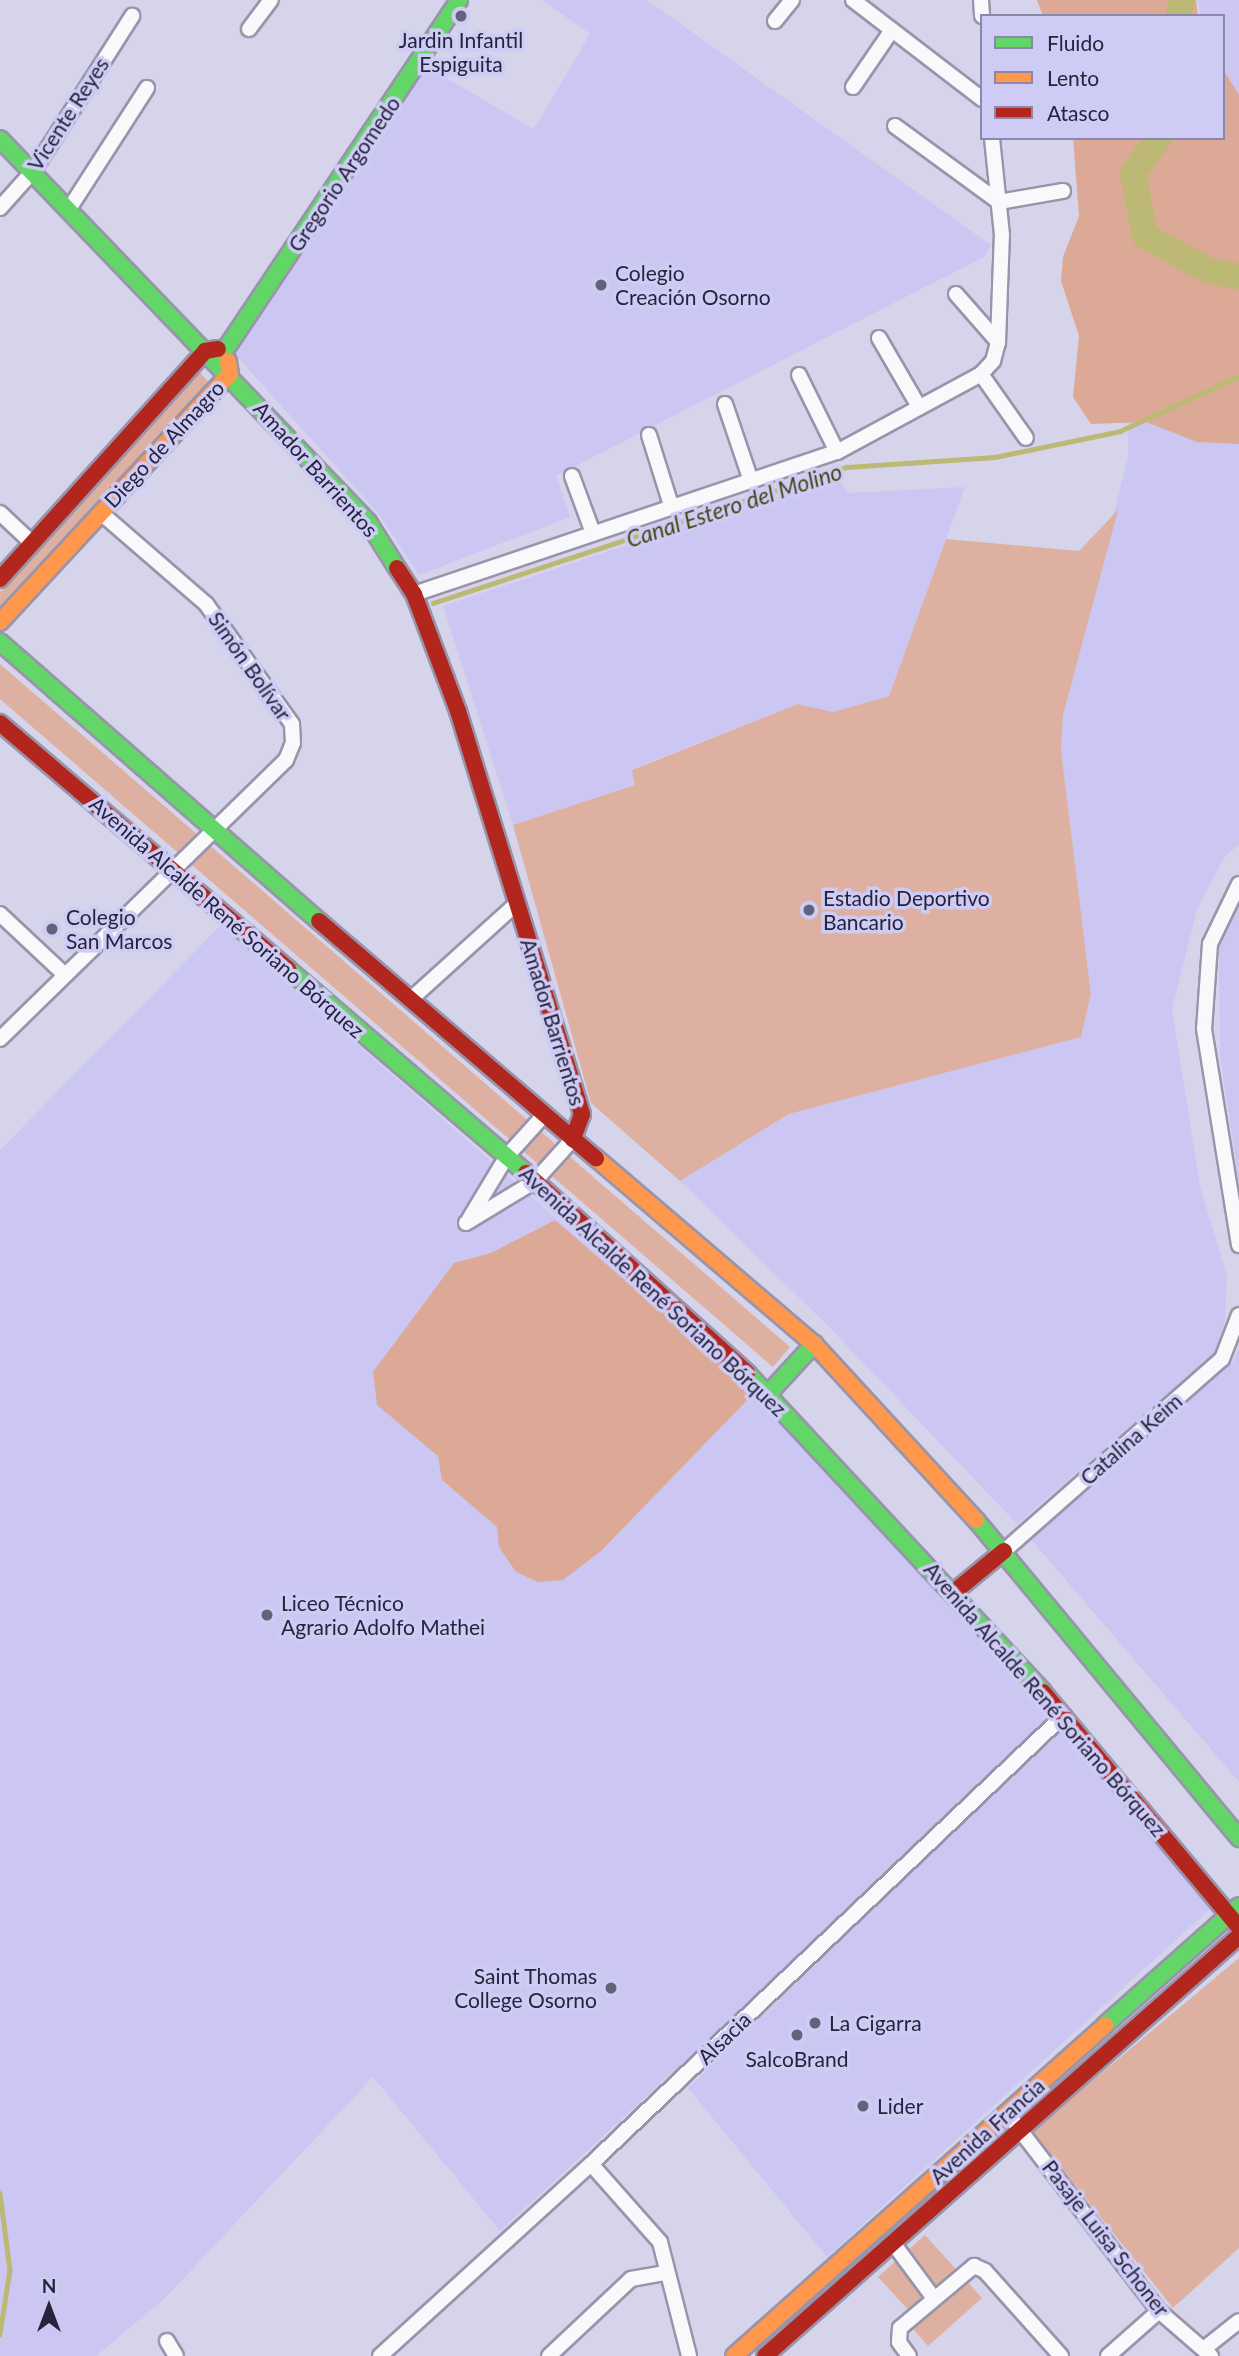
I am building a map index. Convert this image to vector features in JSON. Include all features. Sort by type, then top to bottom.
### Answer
[{"type":"main road","name":"Gregorio Argomedo","points":[[227,347],[450,3]]},
{"type":"main road","name":"Amador Barrientos","points":[[0,139],[34,170],[368,522],[414,594],[458,711],[582,1114],[573,1139]]},
{"type":"main road","name":"Diego de Almagro","points":[[0,579],[205,351],[227,347],[230,374],[0,622]]},
{"type":"main road","points":[[78,492],[101,513]]},
{"type":"main road","points":[[0,642],[212,830],[814,1344],[1004,1551],[1239,1838]]},
{"type":"main road","name":"Avenida Alcalde René Soriano Bórquez","points":[[0,723],[507,1156],[769,1393],[1064,1714],[1236,1916]]},
{"type":"main road","points":[[769,1393],[814,1344]]},
{"type":"main road","points":[[953,1593],[1004,1551]]},
{"type":"main road","name":"Avenida Francia","points":[[734,2356],[1007,2113],[1236,1916]]},
{"type":"main road","name":"Avenida Francia","points":[[765,2356],[1239,1936]]},
{"type":"street","points":[[249,29],[271,0]]},
{"type":"street","points":[[775,21],[792,0]]},
{"type":"street","points":[[853,0],[980,97]]},
{"type":"street","name":"Vicente Reyes","points":[[0,208],[34,170],[132,16]]},
{"type":"street","points":[[853,87],[892,30]]},
{"type":"street","points":[[69,209],[147,88]]},
{"type":"street","points":[[895,126],[999,202],[1063,191]]},
{"type":"street","points":[[414,594],[750,478],[837,452],[918,405],[981,374],[993,361],[998,342],[999,202],[992,140]]},
{"type":"street","points":[[956,294],[998,342]]},
{"type":"street","points":[[879,338],[918,405]]},
{"type":"street","points":[[981,374],[1026,438]]},
{"type":"street","points":[[799,375],[837,452]]},
{"type":"street","points":[[725,404],[750,478]]},
{"type":"street","points":[[649,435],[671,505]]},
{"type":"street","points":[[572,475],[593,533]]},
{"type":"street","points":[[0,513],[32,543]]},
{"type":"street","name":"Simón Bolívar","points":[[0,1039],[170,868],[286,760],[293,743],[292,724],[206,604],[101,513]]},
{"type":"street","points":[[1239,884],[1210,944],[1204,1029],[1239,1245]]},
{"type":"street","name":"Amador Barrientos","points":[[411,999],[516,904]]},
{"type":"street","points":[[0,914],[65,975]]},
{"type":"street","points":[[545,1114],[507,1156],[466,1223],[535,1181],[573,1139]]},
{"type":"street","name":"Catalina Keim","points":[[1004,1551],[1222,1359],[1239,1315]]},
{"type":"street","name":"Alsacia","points":[[380,2356],[591,2164],[1064,1714]]},
{"type":"street","name":"Pasaje Luisa Schoner","points":[[1007,2113],[1159,2311],[1208,2352]]},
{"type":"street","points":[[591,2164],[656,2236],[689,2356]]},
{"type":"street","points":[[891,2216],[894,2242],[933,2297]]},
{"type":"street","points":[[871,2234],[894,2242]]},
{"type":"street","points":[[909,2356],[901,2347],[898,2333],[933,2297],[970,2267],[978,2266],[1061,2356]]},
{"type":"street","points":[[550,2356],[631,2279],[665,2273]]},
{"type":"street","points":[[1108,2356],[1159,2311]]},
{"type":"street","points":[[1208,2352],[1239,2321]]},
{"type":"street","points":[[167,2341],[176,2356]]},
{"type":"shaded area","name":"Colegio Creación Osorno","points":[[542,0],[647,0],[991,245],[984,257],[556,476],[570,517],[419,575],[379,514],[230,349],[420,63],[534,129],[590,34]]},
{"type":"shaded area","points":[[1037,0],[1196,0],[1198,14],[1042,14]]},
{"type":"shaded area","points":[[1198,0],[1239,0],[1239,144],[1225,118],[1225,14],[1200,14]]},
{"type":"shaded area","points":[[1225,72],[1239,95],[1239,444],[1197,442],[1146,422],[1091,424],[1073,397],[1079,336],[1061,281],[1063,257],[1079,216],[1073,140],[1225,140]]},
{"type":"shaded area","points":[[1128,274],[1239,300],[1239,844],[1224,858],[1197,909],[1172,1009],[1200,1186],[1227,1276],[1224,1335],[1214,1354],[1017,1524],[830,1328],[680,1181],[789,1114],[1081,1037],[1091,994],[1061,750],[1063,715],[1128,457]]},
{"type":"shaded area","points":[[200,372],[209,383],[0,608],[0,592]]},
{"type":"shaded area","points":[[838,480],[849,493],[965,487],[889,696],[833,712],[798,704],[632,769],[635,785],[513,825],[443,606],[744,506]]},
{"type":"shaded area","name":"Estadio Deportivo Bancario","points":[[1118,510],[1063,715],[1061,750],[1091,994],[1081,1037],[789,1114],[680,1181],[591,1103],[513,825],[635,785],[632,770],[798,704],[833,712],[889,696],[946,539],[1079,551]]},
{"type":"shaded area","points":[[0,664],[790,1347],[773,1367],[0,699]]},
{"type":"shaded area","points":[[1239,902],[1239,1182],[1220,1056],[1219,944]]},
{"type":"shaded area","name":"Liceo Técnico Agrario Adolfo Mathei","points":[[221,925],[755,1392],[942,1593],[1049,1717],[811,1945],[500,2231],[373,2077],[165,2298],[96,2356],[0,2356],[0,1150]]},
{"type":"shaded area","points":[[555,1220],[755,1392],[601,1551],[563,1580],[538,1582],[516,1572],[499,1547],[497,1527],[442,1480],[438,1456],[377,1405],[373,1372],[454,1263],[491,1253]]},
{"type":"shaded area","points":[[1239,1347],[1239,1782],[1029,1537],[1233,1362]]},
{"type":"shaded area","points":[[1060,1728],[1210,1909],[827,2257],[688,2088]]},
{"type":"shaded area","points":[[1239,1958],[1239,2248],[1173,2308],[1032,2131]]},
{"type":"shaded area","points":[[925,2235],[982,2298],[928,2346],[913,2329],[913,2315],[878,2277]]},
{"type":"waterway","points":[[1178,14],[1182,0]]},
{"type":"waterway","points":[[1158,140],[1133,173],[1145,236],[1207,270],[1239,277]]},
{"type":"waterway","name":"Canal Estero del Molino","points":[[433,603],[847,467],[995,457],[1120,431],[1239,376]]},
{"type":"waterway","name":"Canal Estero del Molino","points":[[0,2193],[10,2270],[0,2334]]},
{"type":"traffic: fast","points":[[227,347],[459,0]]},
{"type":"traffic: fast","points":[[0,139],[368,522],[397,568]]},
{"type":"traffic: fast","points":[[0,642],[319,921]]},
{"type":"traffic: fast","points":[[288,969],[526,1173]]},
{"type":"traffic: fast","points":[[769,1393],[814,1344]]},
{"type":"traffic: fast","points":[[747,1373],[1043,1692]]},
{"type":"traffic: fast","points":[[976,1520],[1239,1838]]},
{"type":"traffic: fast","points":[[1105,2025],[1239,1906]]},
{"type":"traffic: slow","points":[[0,622],[230,374],[228,361]]},
{"type":"traffic: slow","points":[[596,1158],[814,1344],[976,1520]]},
{"type":"traffic: slow","points":[[734,2356],[1105,2025]]},
{"type":"traffic: jam","points":[[0,579],[205,351],[218,349]]},
{"type":"traffic: jam","points":[[397,568],[414,594],[458,711],[582,1114],[573,1139]]},
{"type":"traffic: jam","points":[[0,723],[288,969]]},
{"type":"traffic: jam","points":[[319,921],[596,1158]]},
{"type":"traffic: jam","points":[[526,1173],[747,1373]]},
{"type":"traffic: jam","points":[[953,1593],[1004,1551]]},
{"type":"traffic: jam","points":[[1043,1692],[1239,1927]]},
{"type":"traffic: jam","points":[[765,2356],[1239,1936]]},
{"type":"place","name":"Jardin Infantil Espiguita","points":[[461,16]]},
{"type":"place","name":"Colegio Creación Osorno","points":[[601,285]]},
{"type":"place","name":"Estadio Deportivo Bancario","points":[[809,910]]},
{"type":"place","name":"Colegio San Marcos","points":[[52,929]]},
{"type":"place","name":"Liceo Técnico Agrario Adolfo Mathei","points":[[267,1615]]},
{"type":"place","name":"Saint Thomas College Osorno","points":[[611,1988]]},
{"type":"place","name":"La Cigarra","points":[[815,2023]]},
{"type":"place","name":"SalcoBrand","points":[[797,2035]]},
{"type":"place","name":"Lider","points":[[863,2106]]}]
